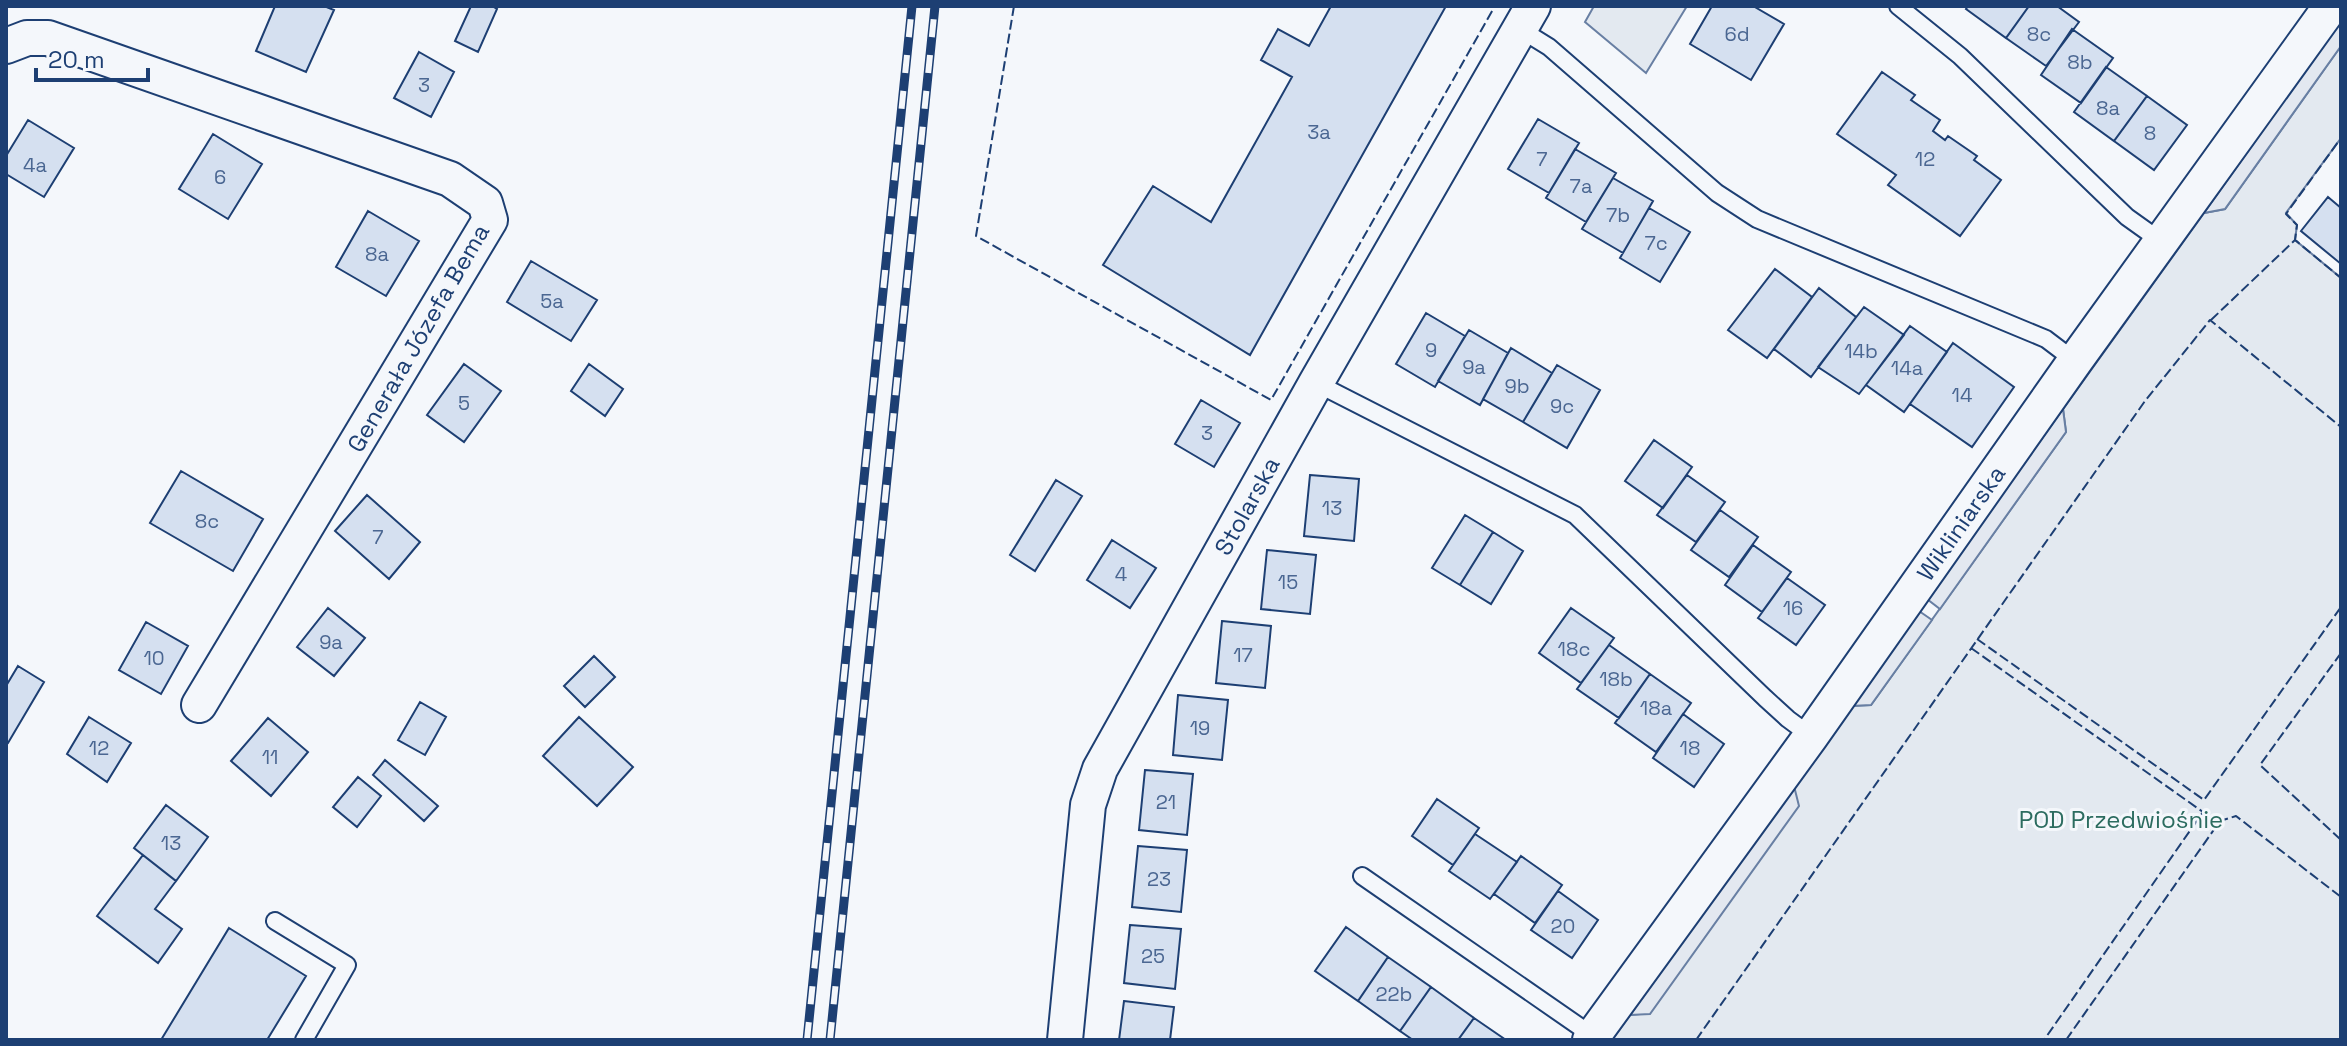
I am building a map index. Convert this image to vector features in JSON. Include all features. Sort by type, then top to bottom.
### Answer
[{"type":"street","name":"Wikliniarska","points":[[1591,1038],[1811,736],[2075,361],[2331,6]]},
{"type":"street","name":"Stolarska","points":[[1065,1040],[1088,805],[1093,786],[1316,383],[1527,18]]},
{"type":"street","name":"Generała Józefa Bema","points":[[6,46],[27,38],[48,38],[450,179],[485,203],[490,220],[199,705]]},
{"type":"lane","points":[[1898,6],[1960,56],[2127,217],[2162,242]]},
{"type":"lane","points":[[1527,18],[1549,47],[1737,208],[2046,339],[2075,361]]},
{"type":"lane","points":[[1316,383],[1575,515],[1765,698],[1811,736]]},
{"type":"lane","points":[[1362,876],[1591,1038]]},
{"type":"lane","points":[[275,921],[347,965],[304,1040]]},
{"type":"green space","points":[[1594,6],[1687,6],[1646,73],[1585,22]]},
{"type":"green space","name":"POD Przedwiośnie","points":[[2341,46],[2341,138],[2286,213],[2297,225],[2295,240],[2341,278],[2341,1040],[1612,1040],[1630,1015],[1650,1013],[1794,786],[1851,706],[1871,705],[2066,432],[2063,409],[2204,213],[2225,209]]},
{"type":"shaded area","points":[[2341,20],[2341,46],[2225,209],[2204,213]]},
{"type":"shaded area","points":[[2063,409],[2066,432],[1940,609],[1927,599]]},
{"type":"shaded area","points":[[1919,611],[1932,620],[1871,705],[1851,706]]},
{"type":"shaded area","points":[[1794,786],[1799,806],[1650,1014],[1630,1015]]},
{"type":"building","points":[[275,6],[324,6],[334,10],[306,72],[256,51]]},
{"type":"building","points":[[471,6],[492,6],[497,9],[478,52],[455,41]]},
{"type":"building","points":[[1331,6],[1446,6],[1250,355],[1103,265],[1153,186],[1211,222],[1292,77],[1261,60],[1278,29],[1309,46]]},
{"type":"building","points":[[1712,6],[1753,6],[1784,24],[1751,80],[1690,44]]},
{"type":"building","points":[[1968,6],[2029,6],[2006,38],[1966,9]]},
{"type":"building","points":[[2029,6],[2057,6],[2079,22],[2046,66],[2006,38]]},
{"type":"building","points":[[2072,29],[2113,58],[2081,103],[2041,75]]},
{"type":"building","points":[[419,52],[454,72],[431,117],[394,98]]},
{"type":"building","points":[[2106,67],[2147,96],[2114,141],[2074,112]]},
{"type":"building","points":[[1882,72],[1915,95],[1911,100],[1940,120],[1933,131],[1945,140],[1948,136],[1977,156],[1974,160],[2001,180],[1960,236],[1888,185],[1896,175],[1837,134]]},
{"type":"building","points":[[2147,96],[2187,125],[2154,170],[2114,141]]},
{"type":"building","points":[[1538,119],[1579,143],[1549,193],[1508,169]]},
{"type":"building","points":[[28,120],[74,148],[44,197],[6,174],[6,156]]},
{"type":"building","points":[[213,134],[262,164],[228,219],[179,189]]},
{"type":"building","points":[[1575,149],[1616,173],[1586,222],[1546,198]]},
{"type":"building","points":[[1613,178],[1653,201],[1623,253],[1582,229]]},
{"type":"building","points":[[2328,197],[2341,208],[2341,264],[2301,231]]},
{"type":"building","points":[[1649,208],[1690,232],[1660,282],[1620,258]]},
{"type":"building","points":[[368,211],[419,241],[386,296],[336,267]]},
{"type":"building","points":[[531,261],[597,300],[571,341],[507,302]]},
{"type":"building","points":[[1775,269],[1812,297],[1767,358],[1728,330]]},
{"type":"building","points":[[1819,288],[1856,317],[1811,377],[1774,349]]},
{"type":"building","points":[[1864,307],[1904,335],[1859,394],[1818,367]]},
{"type":"building","points":[[1426,313],[1465,336],[1435,387],[1396,364]]},
{"type":"building","points":[[1910,326],[1947,352],[1904,412],[1866,385]]},
{"type":"building","points":[[1469,330],[1508,353],[1480,405],[1438,381]]},
{"type":"building","points":[[1953,343],[2014,387],[1972,447],[1910,404]]},
{"type":"building","points":[[1511,348],[1552,373],[1523,422],[1483,399]]},
{"type":"building","points":[[464,364],[501,391],[464,442],[427,415]]},
{"type":"building","points":[[589,364],[623,389],[605,416],[571,391]]},
{"type":"building","points":[[1557,365],[1600,390],[1567,448],[1523,422]]},
{"type":"building","points":[[1201,400],[1240,423],[1214,467],[1175,444]]},
{"type":"building","points":[[1654,440],[1692,467],[1663,508],[1625,481]]},
{"type":"building","points":[[181,471],[263,519],[233,571],[150,523]]},
{"type":"building","points":[[1310,475],[1359,479],[1354,541],[1304,536]]},
{"type":"building","points":[[1687,475],[1725,502],[1696,542],[1657,515]]},
{"type":"building","points":[[1056,480],[1082,496],[1035,571],[1010,555]]},
{"type":"building","points":[[367,495],[420,542],[389,579],[335,531]]},
{"type":"building","points":[[1720,510],[1758,537],[1729,577],[1691,550]]},
{"type":"building","points":[[1465,515],[1493,532],[1460,585],[1432,568]]},
{"type":"building","points":[[1493,532],[1523,551],[1491,604],[1460,585]]},
{"type":"building","points":[[1112,540],[1156,568],[1130,608],[1087,580]]},
{"type":"building","points":[[1753,545],[1791,572],[1762,612],[1725,585]]},
{"type":"building","points":[[1267,550],[1316,555],[1310,614],[1261,609]]},
{"type":"building","points":[[1787,578],[1825,605],[1796,645],[1758,618]]},
{"type":"building","points":[[328,608],[365,638],[334,676],[297,647]]},
{"type":"building","points":[[1571,608],[1614,638],[1581,683],[1539,653]]},
{"type":"building","points":[[1222,621],[1271,626],[1265,688],[1216,683]]},
{"type":"building","points":[[146,622],[188,646],[161,694],[119,670]]},
{"type":"building","points":[[1609,645],[1650,674],[1619,718],[1577,689]]},
{"type":"building","points":[[594,656],[615,677],[585,707],[564,686]]},
{"type":"building","points":[[18,666],[44,682],[8,743],[6,686]]},
{"type":"building","points":[[1650,674],[1691,703],[1656,752],[1615,723]]},
{"type":"building","points":[[1178,695],[1228,700],[1222,760],[1173,755]]},
{"type":"building","points":[[420,702],[446,717],[425,755],[398,740]]},
{"type":"building","points":[[1683,714],[1724,744],[1694,787],[1653,758]]},
{"type":"building","points":[[89,717],[131,743],[107,782],[67,754]]},
{"type":"building","points":[[579,717],[633,767],[597,806],[543,756]]},
{"type":"building","points":[[268,718],[308,752],[271,796],[231,761]]},
{"type":"building","points":[[385,760],[438,806],[424,821],[373,775]]},
{"type":"building","points":[[1145,770],[1193,774],[1187,835],[1139,830]]},
{"type":"building","points":[[358,777],[381,796],[357,827],[333,807]]},
{"type":"building","points":[[1437,799],[1479,828],[1453,865],[1412,836]]},
{"type":"building","points":[[166,805],[208,837],[176,881],[134,848]]},
{"type":"building","points":[[1475,834],[1517,862],[1490,899],[1449,871]]},
{"type":"building","points":[[1138,846],[1187,850],[1181,912],[1132,907]]},
{"type":"building","points":[[143,855],[176,881],[155,909],[182,929],[158,963],[97,916]]},
{"type":"building","points":[[1521,856],[1562,885],[1535,923],[1494,894]]},
{"type":"building","points":[[1558,891],[1598,920],[1572,958],[1531,930]]},
{"type":"building","points":[[1130,925],[1181,929],[1175,989],[1124,983]]},
{"type":"building","points":[[1346,927],[1388,957],[1358,1001],[1315,971]]},
{"type":"building","points":[[229,928],[306,976],[267,1040],[161,1040]]},
{"type":"building","points":[[1388,957],[1431,987],[1400,1031],[1358,1001]]},
{"type":"building","points":[[1431,987],[1474,1018],[1458,1040],[1413,1040],[1400,1031]]},
{"type":"building","points":[[1124,1001],[1174,1007],[1170,1040],[1119,1040]]},
{"type":"building","points":[[1474,1018],[1506,1040],[1458,1040]]},
{"type":"railway","points":[[807,1040],[912,6]]},
{"type":"railway","points":[[830,1040],[935,6]]},
{"type":"fence","points":[[1014,6],[976,236],[1271,400],[1495,6]]},
{"type":"fence","points":[[2298,242],[2295,240],[2297,225],[2286,214],[2341,138]]},
{"type":"fence","points":[[2211,320],[2295,240],[2341,278]]},
{"type":"fence","points":[[1696,1040],[2145,401],[2210,320],[2341,427]]},
{"type":"fence","points":[[1977,639],[2204,800],[2341,607]]},
{"type":"fence","points":[[1971,648],[2203,812],[2044,1040]]},
{"type":"fence","points":[[2341,653],[2260,765],[2341,840]]},
{"type":"fence","points":[[2066,1040],[2220,821],[2236,816],[2341,897]]}]
